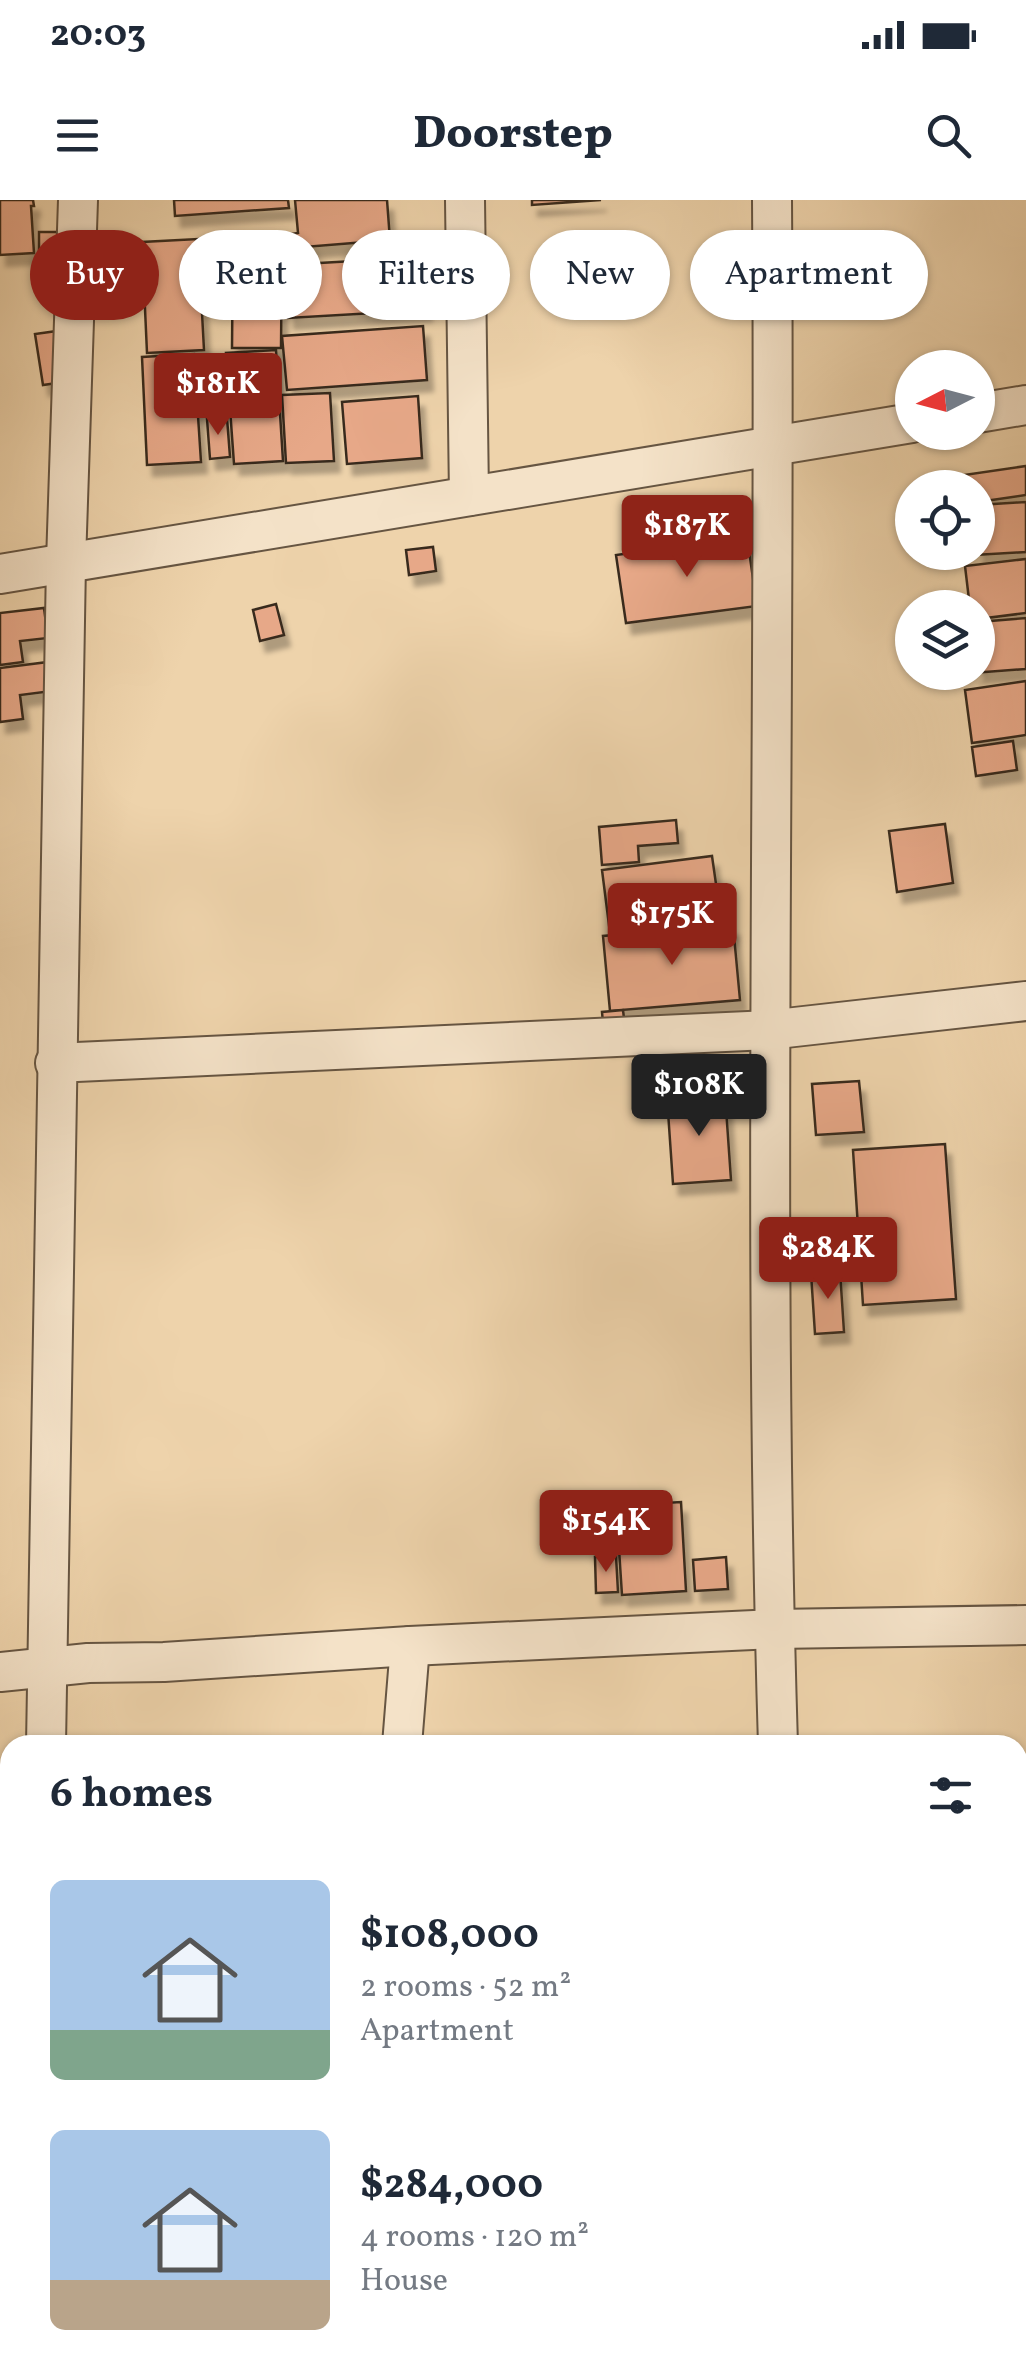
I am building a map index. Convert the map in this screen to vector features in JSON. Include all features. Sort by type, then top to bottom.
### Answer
[{"type":"street","points":[[46,1735],[55,1063],[78,200]]},
{"type":"street","points":[[465,200],[469,496]]},
{"type":"street","points":[[772,200],[774,445],[768,1030],[778,1735]]},
{"type":"street","points":[[995,410],[1026,405]]},
{"type":"street","points":[[0,574],[895,426]]},
{"type":"street","points":[[55,1063],[768,1030],[1026,1001]]},
{"type":"street","points":[[0,1672],[88,1662],[164,1662],[410,1646],[775,1629],[1026,1624]]},
{"type":"street","points":[[403,1735],[410,1646]]},
{"type":"building","points":[[0,200],[33,200],[30,253],[0,255]]},
{"type":"building","points":[[174,200],[288,200],[289,208],[175,216]]},
{"type":"building","points":[[295,200],[387,200],[389,230],[342,230],[342,244],[322,246],[322,230],[298,230]]},
{"type":"building","points":[[532,200],[601,200],[532,205]]},
{"type":"building","points":[[179,240],[179,320],[202,320],[204,350],[147,353],[146,320],[159,320],[159,241]]},
{"type":"building","points":[[342,262],[342,315],[322,316],[322,263]]},
{"type":"building","points":[[232,320],[281,320],[281,348],[232,348]]},
{"type":"building","points":[[423,326],[427,380],[287,390],[282,336]]},
{"type":"building","points":[[57,331],[64,382],[43,385],[35,334]]},
{"type":"building","points":[[276,350],[283,461],[234,464],[226,353]]},
{"type":"building","points":[[194,354],[201,462],[147,465],[142,357]]},
{"type":"building","points":[[330,393],[334,461],[286,463],[282,395]]},
{"type":"building","points":[[418,396],[422,458],[347,464],[342,402]]},
{"type":"building","points":[[227,418],[230,457],[210,459],[207,419]]},
{"type":"building","points":[[1026,466],[1026,495],[995,500],[995,470]]},
{"type":"building","points":[[1026,502],[1026,552],[995,554],[995,504]]},
{"type":"building","points":[[753,508],[756,527],[725,530],[722,512]]},
{"type":"building","points":[[747,537],[757,606],[626,623],[616,555]]},
{"type":"building","points":[[433,547],[436,571],[409,575],[406,550]]},
{"type":"building","points":[[1026,559],[1026,613],[995,617],[995,590],[968,590],[965,570],[995,570],[995,563]]},
{"type":"building","points":[[276,604],[284,635],[260,641],[253,610]]},
{"type":"building","points":[[44,608],[48,638],[20,641],[23,662],[0,665],[0,613]]},
{"type":"building","points":[[1026,618],[1026,669],[995,671],[995,621]]},
{"type":"building","points":[[48,662],[52,691],[20,695],[23,719],[0,722],[0,668]]},
{"type":"building","points":[[1026,681],[1026,735],[972,743],[965,690],[995,690],[995,686]]},
{"type":"building","points":[[1013,741],[1017,770],[976,776],[972,747]]},
{"type":"building","points":[[676,820],[678,843],[638,846],[639,862],[602,865],[599,827]]},
{"type":"building","points":[[945,824],[953,883],[897,892],[889,831]]},
{"type":"building","points":[[712,856],[721,919],[610,933],[602,870]]},
{"type":"building","points":[[733,925],[740,1000],[610,1011],[603,936]]},
{"type":"building","points":[[623,1010],[627,1043],[605,1045],[602,1012]]},
{"type":"building","points":[[859,1081],[864,1132],[816,1135],[812,1084]]},
{"type":"building","points":[[725,1094],[731,1180],[673,1184],[667,1097]]},
{"type":"building","points":[[945,1144],[956,1299],[863,1305],[853,1150]]},
{"type":"building","points":[[840,1271],[844,1332],[815,1334],[811,1273]]},
{"type":"building","points":[[681,1502],[686,1591],[622,1595],[619,1549],[599,1550],[597,1507]]},
{"type":"building","points":[[616,1556],[618,1592],[596,1593],[595,1557]]},
{"type":"building","points":[[726,1557],[728,1589],[695,1591],[693,1560]]}]
